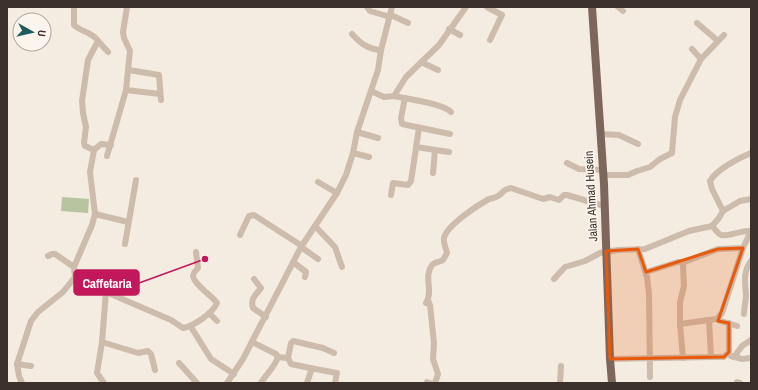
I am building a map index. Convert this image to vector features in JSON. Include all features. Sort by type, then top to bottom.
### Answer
[{"type":"main road","name":"Jalan Ahmad Husein","points":[[592,7],[603,172],[612,383]]},
{"type":"street","points":[[74,7],[74,25],[77,28],[93,35],[108,52]]},
{"type":"street","points":[[106,156],[111,145],[126,90],[129,70],[130,51],[123,32],[127,7]]},
{"type":"street","points":[[366,7],[370,11],[390,16],[408,23]]},
{"type":"street","points":[[227,383],[234,374],[266,317],[293,262],[314,226],[337,193],[346,175],[353,153],[357,132],[378,70],[381,50],[392,7]]},
{"type":"street","points":[[394,96],[406,77],[439,45],[466,7]]},
{"type":"street","points":[[487,7],[502,15],[490,40]]},
{"type":"street","points":[[697,23],[718,41]]},
{"type":"street","points":[[449,29],[460,35]]},
{"type":"street","points":[[352,34],[371,49],[381,50]]},
{"type":"street","points":[[567,163],[579,169],[628,175],[637,170],[650,167],[660,159],[672,153],[675,117],[680,100],[701,59],[724,35]]},
{"type":"street","points":[[94,150],[86,147],[84,143],[86,127],[82,101],[88,60],[98,41]]},
{"type":"street","points":[[692,49],[701,59]]},
{"type":"street","points":[[421,62],[438,70]]},
{"type":"street","points":[[126,90],[161,97],[159,74],[129,70]]},
{"type":"street","points":[[371,91],[384,97],[394,96],[405,98],[448,109],[451,112]]},
{"type":"street","points":[[405,98],[401,123],[404,125],[450,134]]},
{"type":"street","points":[[391,196],[394,183],[408,185],[411,181],[419,128]]},
{"type":"street","points":[[357,132],[378,138]]},
{"type":"street","points":[[600,134],[619,135],[638,144]]},
{"type":"street","points":[[22,383],[17,364],[31,321],[38,312],[63,292],[75,277],[74,267],[92,225],[95,214],[90,172],[94,150],[101,144],[111,145]]},
{"type":"street","points":[[416,147],[448,152]]},
{"type":"street","points":[[433,173],[435,150]]},
{"type":"street","points":[[353,153],[369,157]]},
{"type":"street","points":[[723,211],[712,189],[710,181],[713,176],[739,158],[751,153]]},
{"type":"street","points":[[125,244],[136,180]]},
{"type":"street","points":[[318,182],[337,193]]},
{"type":"street","points":[[435,383],[438,374],[433,359],[434,342],[430,305],[427,301],[430,293],[428,274],[432,264],[442,261],[446,255],[447,251],[444,240],[446,233],[466,214],[510,188],[543,199],[550,197],[559,200],[567,194],[604,206]]},
{"type":"street","points":[[554,279],[565,267],[585,261],[600,253],[606,251],[645,248],[689,231],[712,226],[723,211],[740,201],[751,199]]},
{"type":"street","points":[[95,214],[128,222]]},
{"type":"street","points":[[240,235],[249,216],[254,215],[318,259]]},
{"type":"street","points":[[314,226],[335,247],[342,267]]},
{"type":"street","points":[[712,226],[720,235],[744,230],[751,231],[743,248],[726,303],[722,313],[717,319]]},
{"type":"street","points":[[646,272],[678,262],[684,262],[718,249],[743,248]]},
{"type":"street","points":[[638,249],[646,272],[649,294],[650,377]]},
{"type":"street","points":[[75,277],[171,320],[183,328],[191,327],[217,305],[217,303],[197,283],[193,276],[198,268],[196,252]]},
{"type":"street","points":[[48,256],[56,254],[74,267]]},
{"type":"street","points":[[744,314],[746,295],[744,286],[745,274],[751,261]]},
{"type":"street","points":[[293,262],[306,272],[305,277]]},
{"type":"street","points":[[683,358],[680,302],[684,286],[684,262]]},
{"type":"street","points":[[254,279],[261,288],[252,298],[251,302],[253,308],[266,317]]},
{"type":"street","points":[[104,383],[97,373],[102,342],[106,292]]},
{"type":"street","points":[[209,313],[217,321]]},
{"type":"street","points":[[680,324],[717,319],[737,326]]},
{"type":"street","points":[[709,320],[711,357]]},
{"type":"street","points":[[610,359],[724,357],[729,352],[729,324]]},
{"type":"street","points":[[191,327],[211,359],[234,374]]},
{"type":"street","points":[[734,357],[742,346],[751,340]]},
{"type":"street","points":[[334,353],[323,348],[293,341],[291,343],[288,358],[291,364],[337,373],[335,383]]},
{"type":"street","points":[[102,342],[138,353],[148,351],[151,354],[155,370]]},
{"type":"street","points":[[252,342],[276,354],[278,357],[288,358]]},
{"type":"street","points":[[727,354],[742,359],[751,358]]},
{"type":"street","points":[[261,383],[278,357]]},
{"type":"street","points":[[179,363],[197,383]]},
{"type":"street","points":[[17,364],[31,366]]},
{"type":"street","points":[[560,383],[561,366]]},
{"type":"street","points":[[307,383],[310,368]]},
{"type":"highlighted area","points":[[743,248],[718,321],[729,323],[729,352],[724,357],[610,359],[606,251],[638,249],[646,272],[718,249]]},
{"type":"green space","points":[[62,197],[89,199],[88,213],[61,211]]},
{"type":"place","name":"Caffetaria","points":[[205,259]]}]
